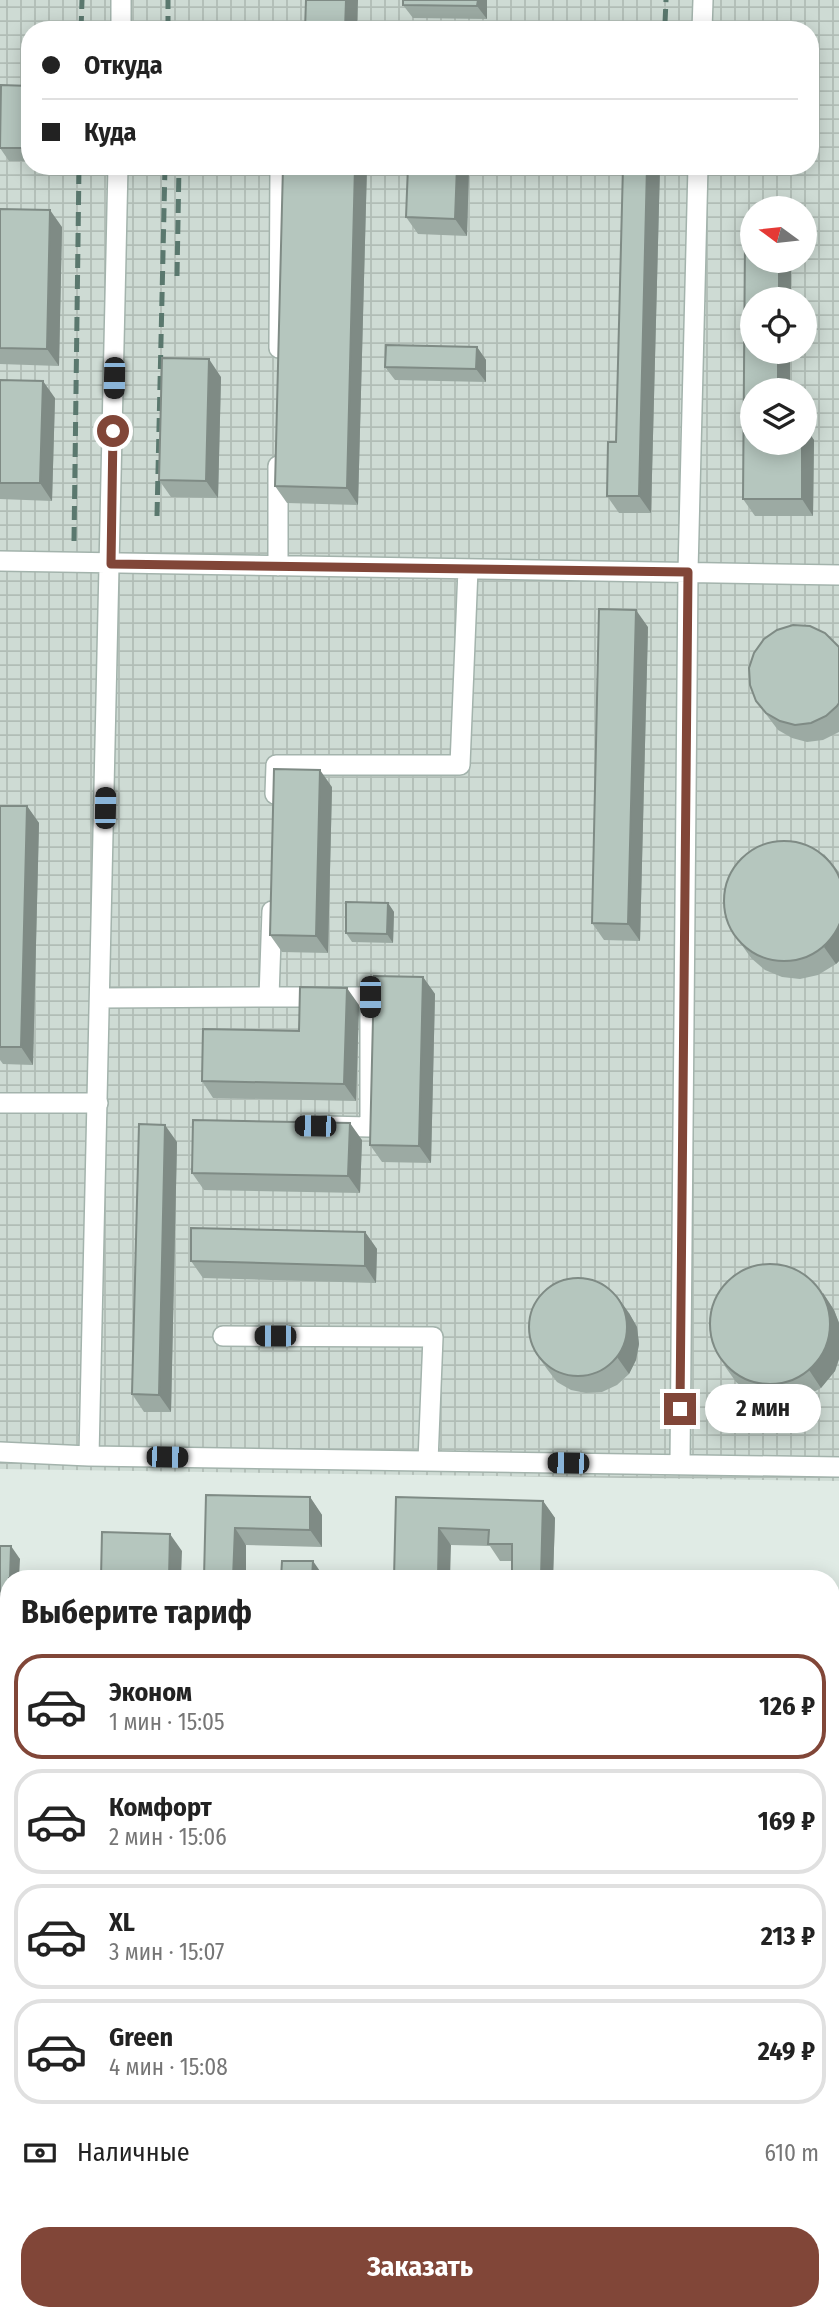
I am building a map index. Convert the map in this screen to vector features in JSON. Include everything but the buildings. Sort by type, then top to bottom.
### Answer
[{"type":"street","points":[[121,0],[121,21]]},
{"type":"street","points":[[702,21],[703,0]]},
{"type":"street","points":[[89,1456],[118,175]]},
{"type":"street","points":[[279,373],[280,175]]},
{"type":"street","points":[[680,1464],[688,572],[698,175]]},
{"type":"street","points":[[278,566],[279,442]]},
{"type":"street","points":[[0,561],[839,575]]},
{"type":"street","points":[[275,806],[276,765],[460,765],[468,569]]},
{"type":"street","points":[[269,997],[272,888]]},
{"type":"street","points":[[100,998],[370,997],[370,1127],[301,1125]]},
{"type":"street","points":[[0,1103],[98,1103]]},
{"type":"street","points":[[223,1336],[433,1337],[428,1461]]},
{"type":"street","points":[[0,1452],[89,1456],[839,1467]]},
{"type":"shaded area","points":[[0,0],[839,0],[839,1481],[0,1469]]},
{"type":"railway","points":[[81,21],[82,0]]},
{"type":"railway","points":[[168,0],[168,21]]},
{"type":"railway","points":[[665,21],[666,0]]},
{"type":"railway","points":[[74,541],[79,175]]},
{"type":"railway","points":[[157,516],[165,175]]},
{"type":"railway","points":[[177,276],[179,175]]},
{"type":"route","points":[[113,431],[111,564],[688,572],[680,1409]]}]
